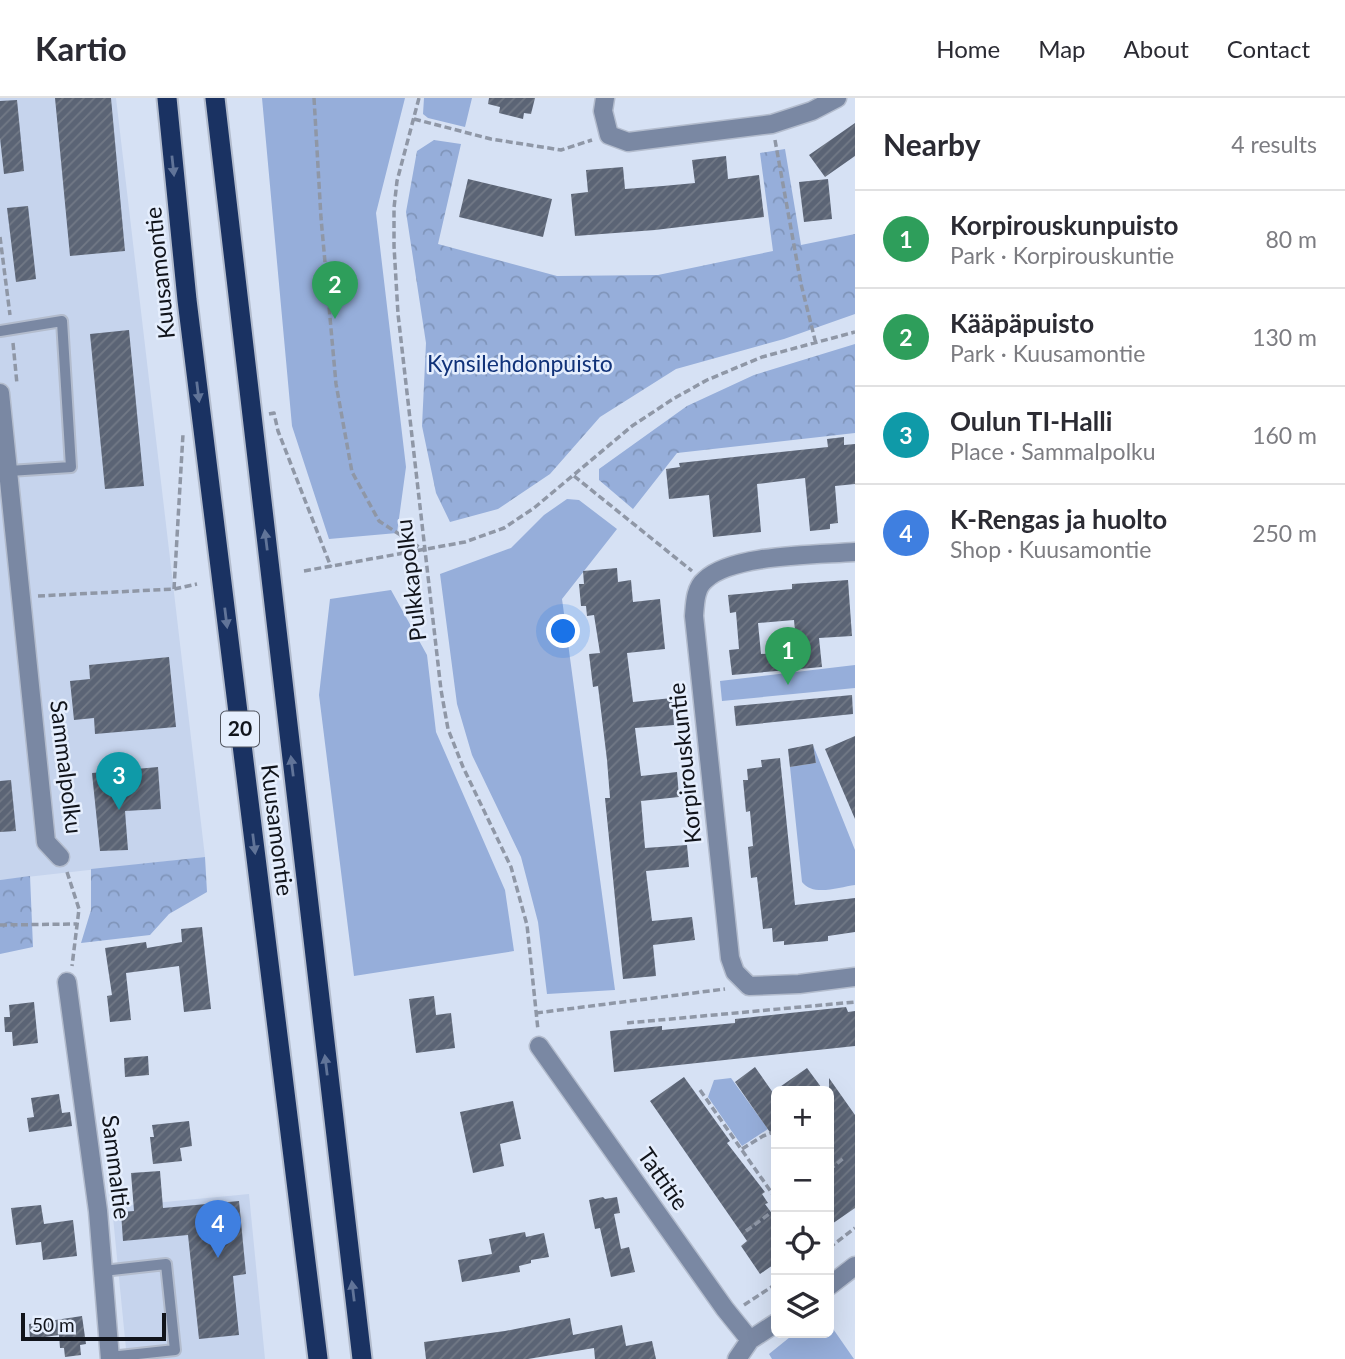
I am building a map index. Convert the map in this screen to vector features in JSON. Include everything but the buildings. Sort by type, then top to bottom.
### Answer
[{"type":"highway","name":"Kuusamontie","points":[[167,98],[187,300],[318,1359]]},
{"type":"highway","name":"Kuusamontie","points":[[215,98],[362,1359]]},
{"type":"street","points":[[605,98],[603,111],[609,135],[628,142],[772,124],[813,111],[837,98]]},
{"type":"street","name":"Sammalpolku","points":[[0,393],[46,842],[60,857]]},
{"type":"street","points":[[704,580],[742,562],[855,552]]},
{"type":"street","name":"Korpirouskuntie","points":[[704,580],[695,598],[694,616],[730,958],[735,972],[749,986]]},
{"type":"street","points":[[749,986],[799,984],[855,977]]},
{"type":"street","name":"Sammaltie","points":[[67,982],[92,1160],[110,1358]]},
{"type":"street","name":"Tattitie","points":[[539,1046],[725,1309],[750,1340]]},
{"type":"street","points":[[834,1282],[855,1266]]},
{"type":"street","points":[[737,1359],[750,1340],[771,1326]]},
{"type":"lane","points":[[0,331],[62,321],[71,467],[9,471]]},
{"type":"lane","points":[[103,1271],[166,1264],[175,1350],[110,1358]]},
{"type":"path","points":[[314,98],[321,218],[336,384],[352,472],[379,521],[425,551]]},
{"type":"path","name":"Pulkkapolku","points":[[419,98],[397,181],[394,246],[398,314],[441,690],[448,729],[511,867],[527,925],[539,1046]]},
{"type":"path","points":[[414,118],[491,139],[561,150],[609,135]]},
{"type":"path","points":[[772,124],[800,284],[816,344]]},
{"type":"path","points":[[304,571],[425,551],[466,542],[504,528],[534,508],[632,426],[684,392],[762,357],[855,331]]},
{"type":"path","points":[[274,413],[278,431],[331,567]]},
{"type":"path","points":[[174,589],[183,426]]},
{"type":"path","points":[[574,475],[704,580]]},
{"type":"path","points":[[23,597],[174,589],[197,584]]},
{"type":"path","points":[[60,857],[79,909],[74,959],[67,982]]},
{"type":"path","points":[[0,925],[77,924]]},
{"type":"path","points":[[536,1013],[749,986]]},
{"type":"path","points":[[627,1023],[855,1002]]},
{"type":"path","points":[[700,1090],[771,1192]]},
{"type":"path","points":[[742,1149],[771,1133]]},
{"type":"path","points":[[834,1166],[845,1157]]},
{"type":"path","points":[[746,1231],[772,1212]]},
{"type":"path","points":[[834,1244],[855,1228]]},
{"type":"path","points":[[725,1309],[743,1306],[771,1286]]},
{"type":"shaded area","points":[[0,98],[116,98],[205,857],[0,880]]},
{"type":"shaded area","points":[[249,1194],[265,1359],[127,1359],[112,1207]]},
{"type":"green space","points":[[262,98],[405,98],[376,213],[406,467],[397,533],[329,539],[292,426]]},
{"type":"green space","points":[[424,98],[472,98],[465,127],[428,118],[423,114]]},
{"type":"green space","name":"Kynsilehdonpuisto","points":[[434,140],[461,144],[438,244],[557,276],[658,275],[773,251],[760,153],[785,149],[801,245],[855,234],[855,314],[784,339],[676,369],[600,417],[550,474],[498,509],[450,522],[436,493],[422,426],[426,343],[406,212],[417,151]]},
{"type":"green space","points":[[855,344],[855,433],[677,453],[633,509],[599,480],[599,469],[687,406],[754,375]]},
{"type":"green space","points":[[567,499],[579,500],[617,529],[562,599],[615,990],[547,994],[538,922],[521,857],[472,755],[457,704],[440,574],[511,548],[544,515]]},
{"type":"green space","points":[[391,590],[427,655],[436,732],[505,890],[514,951],[354,976],[319,695],[330,599]]},
{"type":"green space","points":[[855,665],[855,688],[722,701],[720,681]]},
{"type":"green space","points":[[813,745],[855,850],[855,885],[819,890],[807,887],[802,882],[790,767],[816,763]]},
{"type":"green space","points":[[205,857],[207,892],[169,914],[150,935],[81,943],[91,910],[91,869]]},
{"type":"green space","points":[[30,876],[33,947],[0,954],[0,880]]},
{"type":"green space","points":[[731,1078],[768,1129],[742,1146],[708,1097],[714,1080]]},
{"type":"green space","points":[[834,1330],[854,1359],[772,1359],[769,1354],[789,1338],[834,1338]]},
{"type":"place","name":"Kääpäpuisto","points":[[335,319]]},
{"type":"place","name":"Korpirouskunpuisto","points":[[788,685]]},
{"type":"place","name":"Oulun TI-Halli","points":[[119,810]]},
{"type":"place","name":"K-Rengas ja huolto","points":[[218,1258]]}]
